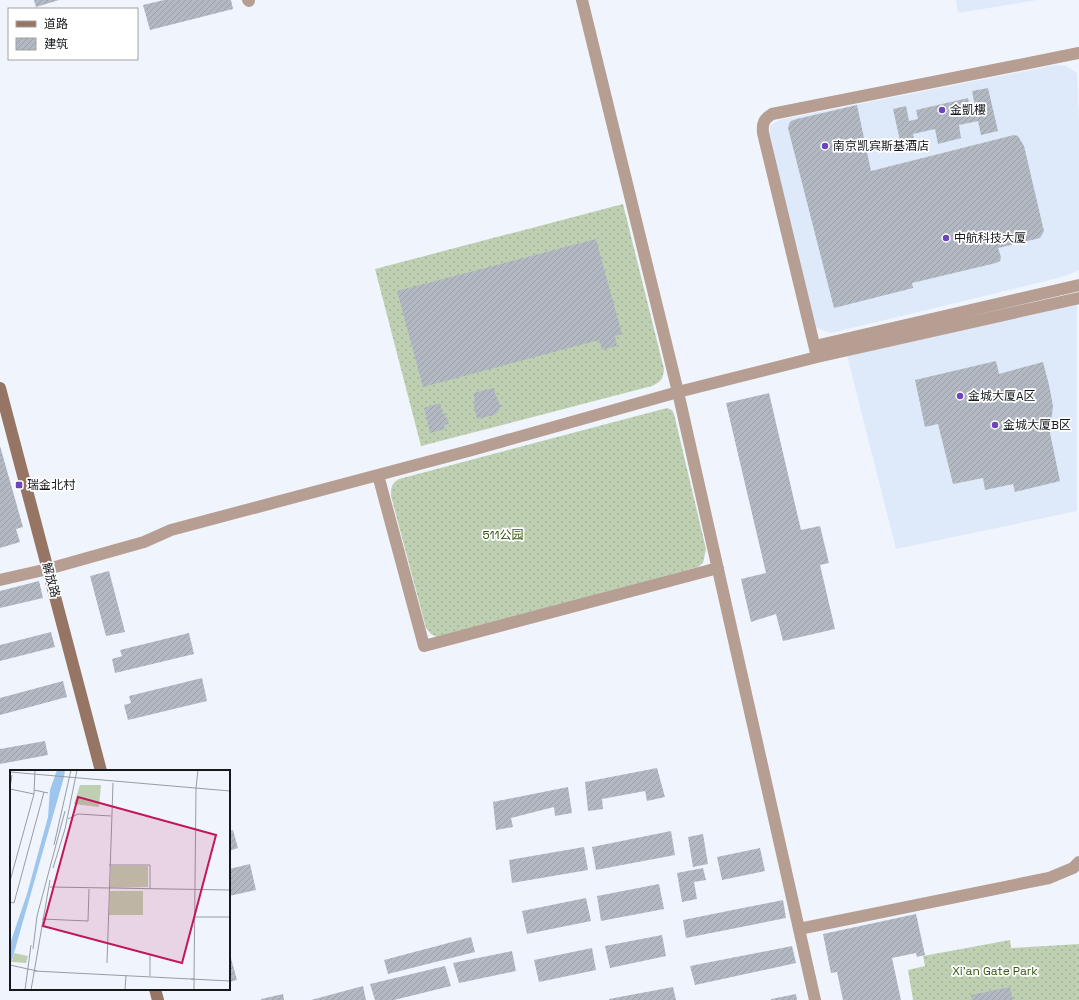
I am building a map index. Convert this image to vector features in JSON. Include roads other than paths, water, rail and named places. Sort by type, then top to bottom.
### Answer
[{"type":"street","points":[[582,0],[678,392],[814,1000]]},
{"type":"street","points":[[816,351],[763,133],[762,124],[765,118],[772,114],[1079,53]]},
{"type":"street","points":[[0,580],[48,569],[144,542],[171,530],[378,475],[678,392],[816,351],[1079,285]]},
{"type":"street","points":[[816,351],[1079,298]]},
{"type":"street","name":"解放路","points":[[0,388],[102,770]]},
{"type":"street","points":[[378,475],[424,646],[718,568]]},
{"type":"street","points":[[799,929],[1048,878],[1073,868],[1079,862]]},
{"type":"street","points":[[155,990],[158,1000]]},
{"type":"place","name":"金凱樓","points":[[942,110]]},
{"type":"place","name":"南京凯宾斯基酒店","points":[[825,146]]},
{"type":"place","name":"中航科技大厦","points":[[946,238]]},
{"type":"place","name":"金城大厦A区","points":[[960,396]]},
{"type":"place","name":"金城大厦B区","points":[[995,425]]},
{"type":"place","name":"瑞金北村","points":[[19,485]]},
{"type":"park label","name":"511公园","points":[[503,535]]},
{"type":"park label","name":"Xi'an Gate Park","points":[[995,971]]}]
